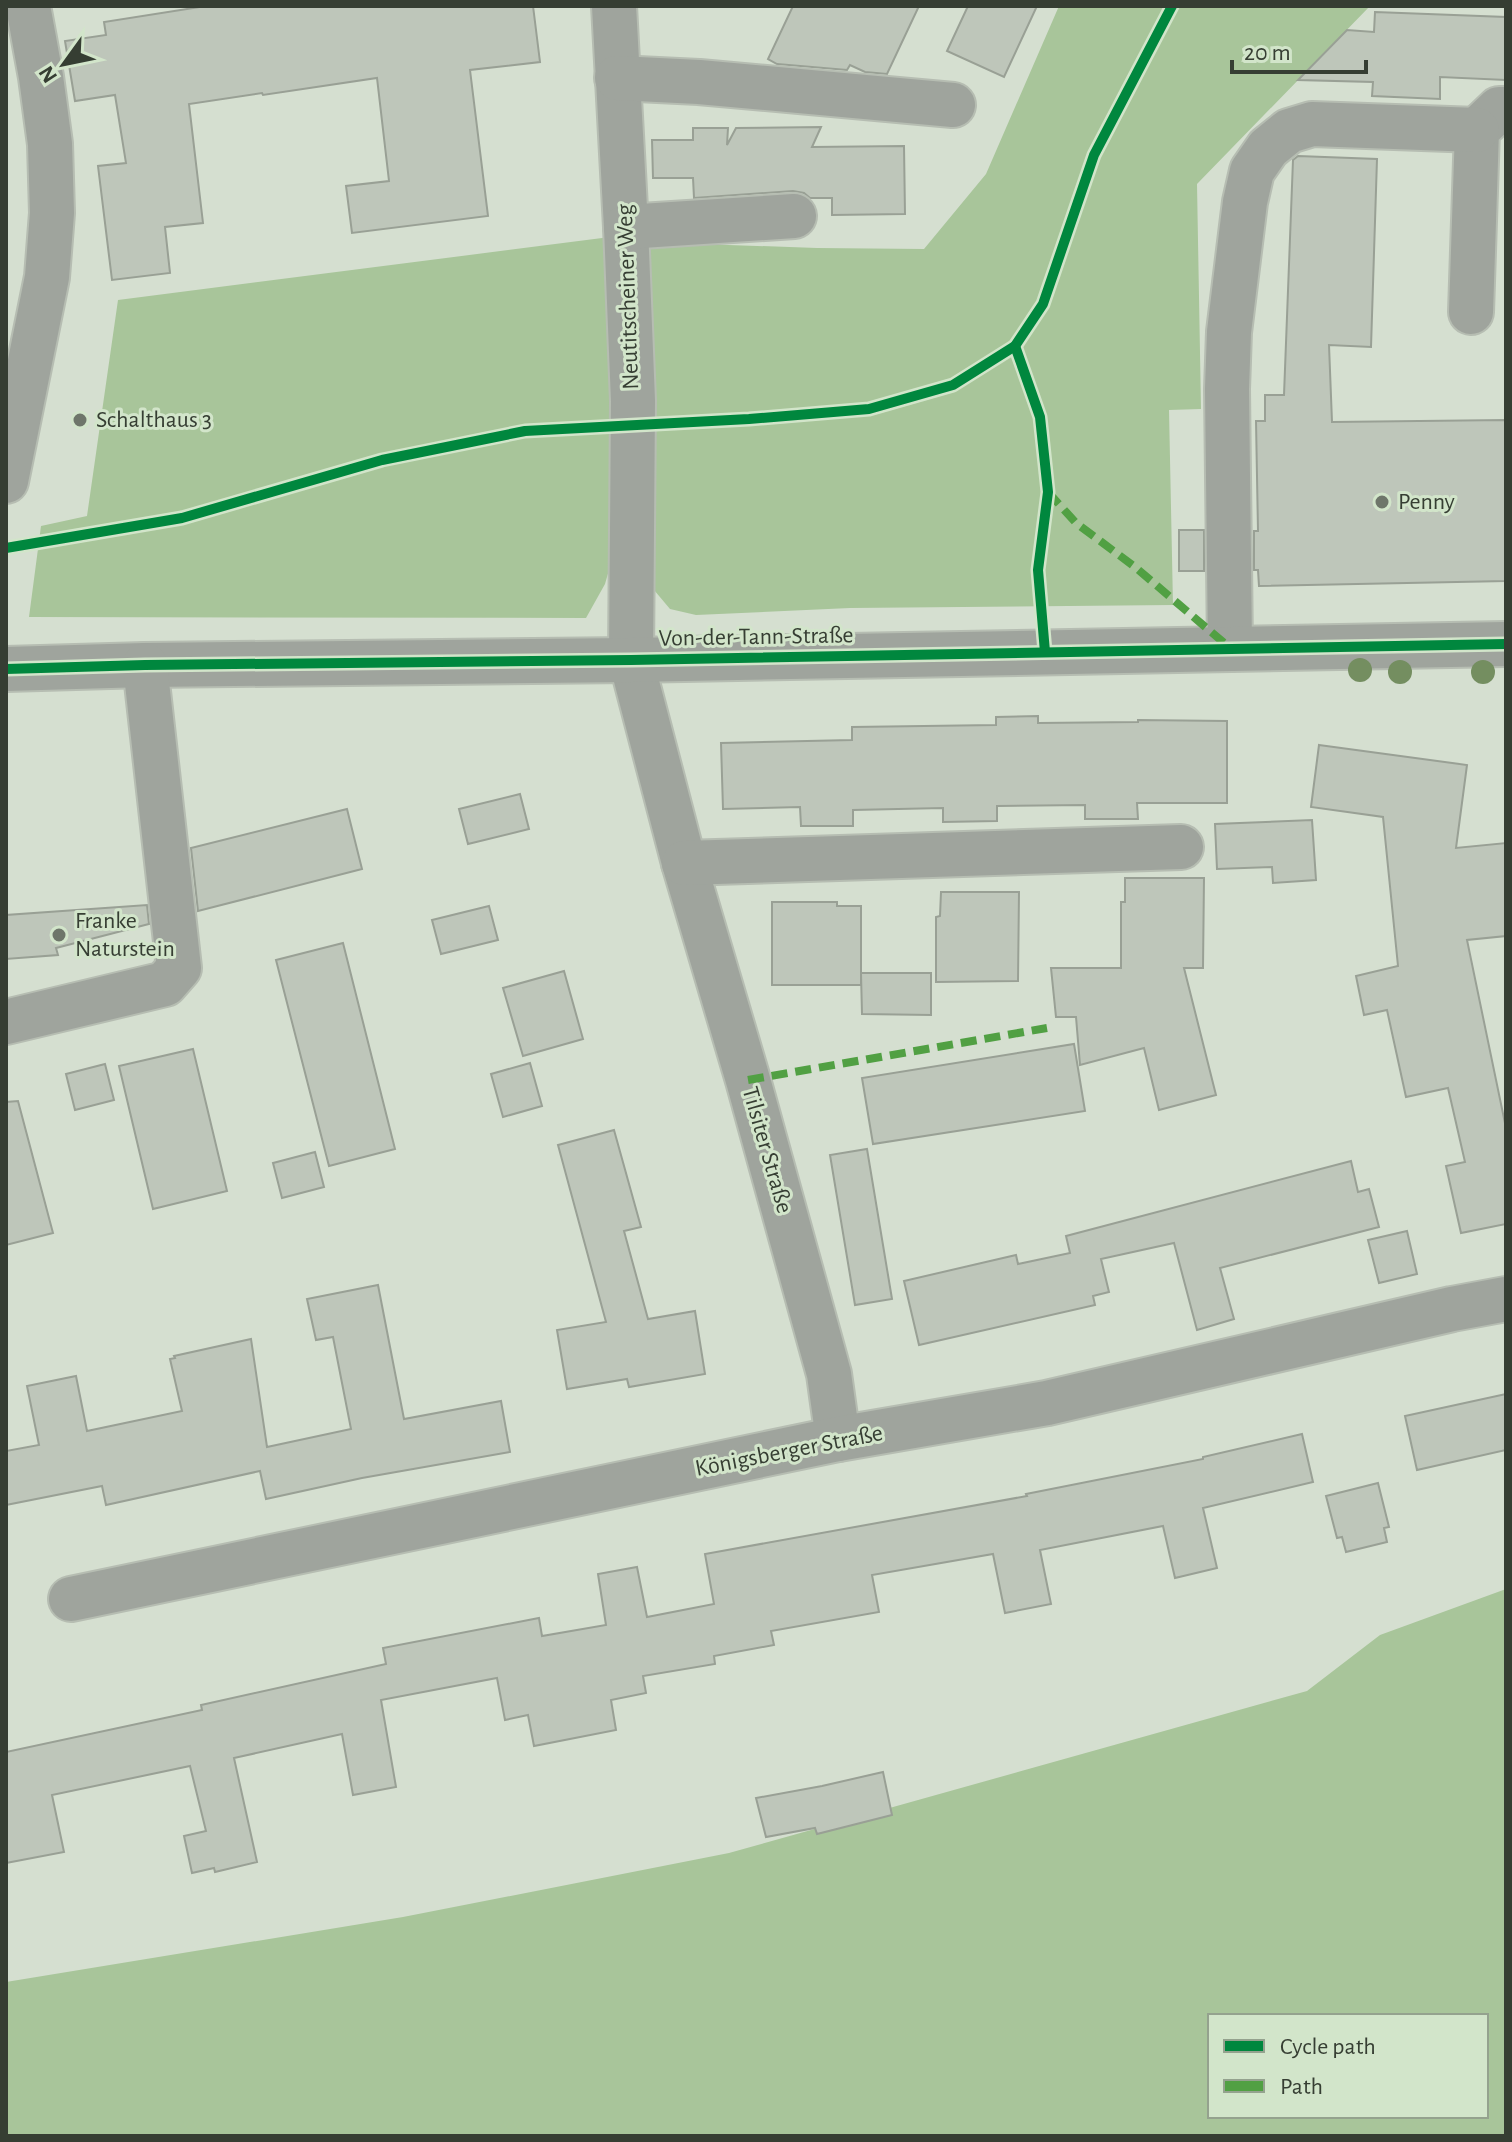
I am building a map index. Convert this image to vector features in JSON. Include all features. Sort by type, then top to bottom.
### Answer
[{"type":"street","points":[[6,481],[47,277],[52,213],[50,144],[28,6]]},
{"type":"street","name":"Neutitscheiner Weg","points":[[614,6],[633,401],[631,660]]},
{"type":"street","points":[[617,78],[699,82],[953,105]]},
{"type":"street","points":[[1230,649],[1229,346],[1245,202],[1252,171],[1268,148],[1289,131],[1312,124],[1492,119],[1471,312]]},
{"type":"street","points":[[626,227],[794,216]]},
{"type":"street","name":"Von-der-Tann-Straße","points":[[6,669],[1506,644]]},
{"type":"street","name":"Tilsiter Straße","points":[[631,660],[684,863],[829,1374],[838,1439]]},
{"type":"street","points":[[6,1022],[165,984],[179,968],[145,665]]},
{"type":"street","points":[[684,863],[1181,847]]},
{"type":"street","name":"Königsberger Straße","points":[[71,1599],[838,1439],[1047,1403],[1506,1299]]},
{"type":"green space","points":[[1059,6],[1370,6],[1197,184],[1201,409],[1169,410],[1173,605],[850,608],[696,615],[670,609],[649,584],[643,242],[924,249],[986,174]]},
{"type":"green space","points":[[610,237],[623,521],[605,584],[586,618],[29,617],[41,526],[87,516],[118,300]]},
{"type":"green space","points":[[1506,1589],[1506,2136],[6,2136],[6,1982],[403,1917],[729,1853],[1307,1691],[1380,1635]]},
{"type":"building","points":[[206,6],[533,6],[540,62],[470,70],[488,216],[352,233],[346,186],[389,181],[377,78],[189,104],[203,223],[165,227],[170,273],[112,280],[98,166],[126,163],[115,95],[75,101],[65,41],[106,35],[104,22]]},
{"type":"building","points":[[793,6],[919,6],[887,74],[865,72],[850,65],[847,70],[777,64],[768,59]]},
{"type":"building","points":[[968,6],[1037,6],[1004,77],[947,51]]},
{"type":"building","points":[[1375,12],[1506,17],[1506,80],[1440,77],[1440,99],[1372,96],[1373,82],[1298,80],[1347,30],[1374,32]]},
{"type":"building","points":[[821,127],[812,147],[904,146],[905,214],[832,215],[832,198],[810,198],[793,191],[694,198],[693,178],[653,178],[652,140],[693,140],[693,128],[728,128],[727,145],[736,128]]},
{"type":"building","name":"Penny","points":[[1298,156],[1377,159],[1371,347],[1329,345],[1332,422],[1506,420],[1506,581],[1259,586],[1258,570],[1254,570],[1254,531],[1258,531],[1256,421],[1265,421],[1265,395],[1284,395],[1293,160]]},
{"type":"building","points":[[1179,530],[1204,530],[1204,571],[1179,571]]},
{"type":"building","points":[[1038,716],[1038,723],[1227,721],[1227,803],[1137,803],[1138,819],[1085,819],[1085,805],[997,806],[997,821],[943,822],[943,808],[853,810],[853,826],[801,826],[800,807],[723,809],[721,743],[852,740],[852,727],[996,725],[996,717]]},
{"type":"building","points":[[1319,745],[1467,765],[1456,848],[1506,843],[1506,936],[1467,940],[1506,1128],[1506,1224],[1461,1233],[1446,1166],[1465,1162],[1448,1088],[1406,1097],[1387,1010],[1364,1015],[1356,976],[1398,966],[1383,817],[1311,807]]},
{"type":"building","points":[[520,794],[529,829],[468,844],[459,809]]},
{"type":"building","points":[[347,809],[362,869],[198,911],[191,848]]},
{"type":"building","points":[[1312,820],[1316,880],[1273,883],[1272,867],[1217,869],[1215,824]]},
{"type":"building","points":[[1125,878],[1204,878],[1203,968],[1184,968],[1216,1095],[1159,1110],[1144,1048],[1080,1065],[1076,1017],[1056,1017],[1051,968],[1121,968],[1121,902],[1125,902]]},
{"type":"building","points":[[941,892],[1019,892],[1018,981],[936,982],[936,917],[940,916]]},
{"type":"building","points":[[772,902],[837,902],[837,906],[861,906],[861,973],[931,973],[931,1015],[862,1014],[861,974],[861,985],[772,985]]},
{"type":"building","name":"Franke Naturstein","points":[[147,905],[149,924],[56,948],[58,955],[6,959],[6,915]]},
{"type":"building","points":[[489,906],[498,940],[441,954],[432,920]]},
{"type":"building","points":[[343,943],[395,1149],[329,1166],[276,960]]},
{"type":"building","points":[[564,971],[583,1039],[523,1056],[503,988]]},
{"type":"building","points":[[1074,1044],[1085,1111],[873,1144],[862,1078]]},
{"type":"building","points":[[193,1049],[227,1191],[153,1209],[119,1066]]},
{"type":"building","points":[[530,1063],[542,1106],[503,1117],[491,1074]]},
{"type":"building","points":[[105,1064],[114,1100],[75,1110],[66,1074]]},
{"type":"building","points":[[18,1101],[53,1233],[6,1245],[6,1102]]},
{"type":"building","points":[[614,1130],[641,1227],[624,1231],[648,1319],[695,1311],[705,1374],[629,1387],[627,1379],[567,1389],[557,1330],[606,1322],[558,1145]]},
{"type":"building","points":[[867,1149],[892,1299],[855,1305],[830,1155]]},
{"type":"building","points":[[315,1152],[324,1187],[282,1198],[273,1163]]},
{"type":"building","points":[[1351,1161],[1358,1192],[1369,1189],[1379,1227],[1220,1268],[1234,1319],[1197,1330],[1174,1243],[1101,1259],[1109,1292],[1093,1296],[1095,1305],[919,1345],[904,1281],[1016,1255],[1018,1264],[1070,1253],[1066,1236]]},
{"type":"building","points":[[1407,1231],[1417,1274],[1379,1283],[1368,1240]]},
{"type":"building","points":[[378,1285],[404,1419],[501,1401],[510,1452],[362,1478],[266,1499],[260,1471],[106,1505],[102,1486],[6,1505],[6,1451],[39,1445],[27,1386],[76,1376],[87,1431],[182,1411],[170,1359],[251,1339],[267,1447],[351,1429],[333,1337],[316,1340],[307,1299]]},
{"type":"building","points":[[1506,1394],[1506,1450],[1417,1470],[1405,1416]]},
{"type":"building","points":[[1302,1434],[1313,1482],[1203,1508],[1217,1568],[1175,1578],[1163,1526],[1040,1550],[1051,1604],[1005,1613],[993,1554],[872,1575],[879,1612],[771,1631],[774,1645],[714,1656],[715,1664],[643,1676],[646,1693],[611,1700],[616,1730],[534,1746],[528,1715],[505,1720],[497,1678],[381,1700],[396,1787],[353,1795],[342,1734],[234,1758],[257,1862],[215,1872],[214,1868],[192,1873],[184,1836],[206,1831],[190,1766],[52,1795],[64,1852],[6,1863],[6,1752],[202,1710],[201,1705],[386,1664],[383,1648],[539,1618],[542,1636],[606,1625],[598,1574],[637,1567],[647,1617],[714,1604],[705,1554],[1027,1496],[1203,1459]]},
{"type":"building","points":[[1378,1483],[1389,1527],[1384,1528],[1387,1542],[1346,1552],[1342,1537],[1337,1538],[1326,1496]]},
{"type":"building","points":[[883,1772],[892,1815],[817,1834],[815,1828],[766,1837],[756,1798]]},
{"type":"marked path","points":[[1048,492],[1076,523],[1135,567],[1230,648]]},
{"type":"marked path","points":[[748,1080],[1047,1028]]},
{"type":"cycle path","points":[[6,548],[182,518],[382,460],[525,431],[869,409],[953,385],[1015,346],[1043,304],[1094,155],[1172,6]]},
{"type":"cycle path","points":[[1015,346],[1040,417],[1048,492],[1038,570],[1045,652]]},
{"type":"cycle path","points":[[6,669],[1506,644]]},
{"type":"place","name":"Schalthaus 3","points":[[80,420]]},
{"type":"place","name":"Penny","points":[[1382,502]]},
{"type":"place","name":"Franke Naturstein","points":[[59,935]]}]
